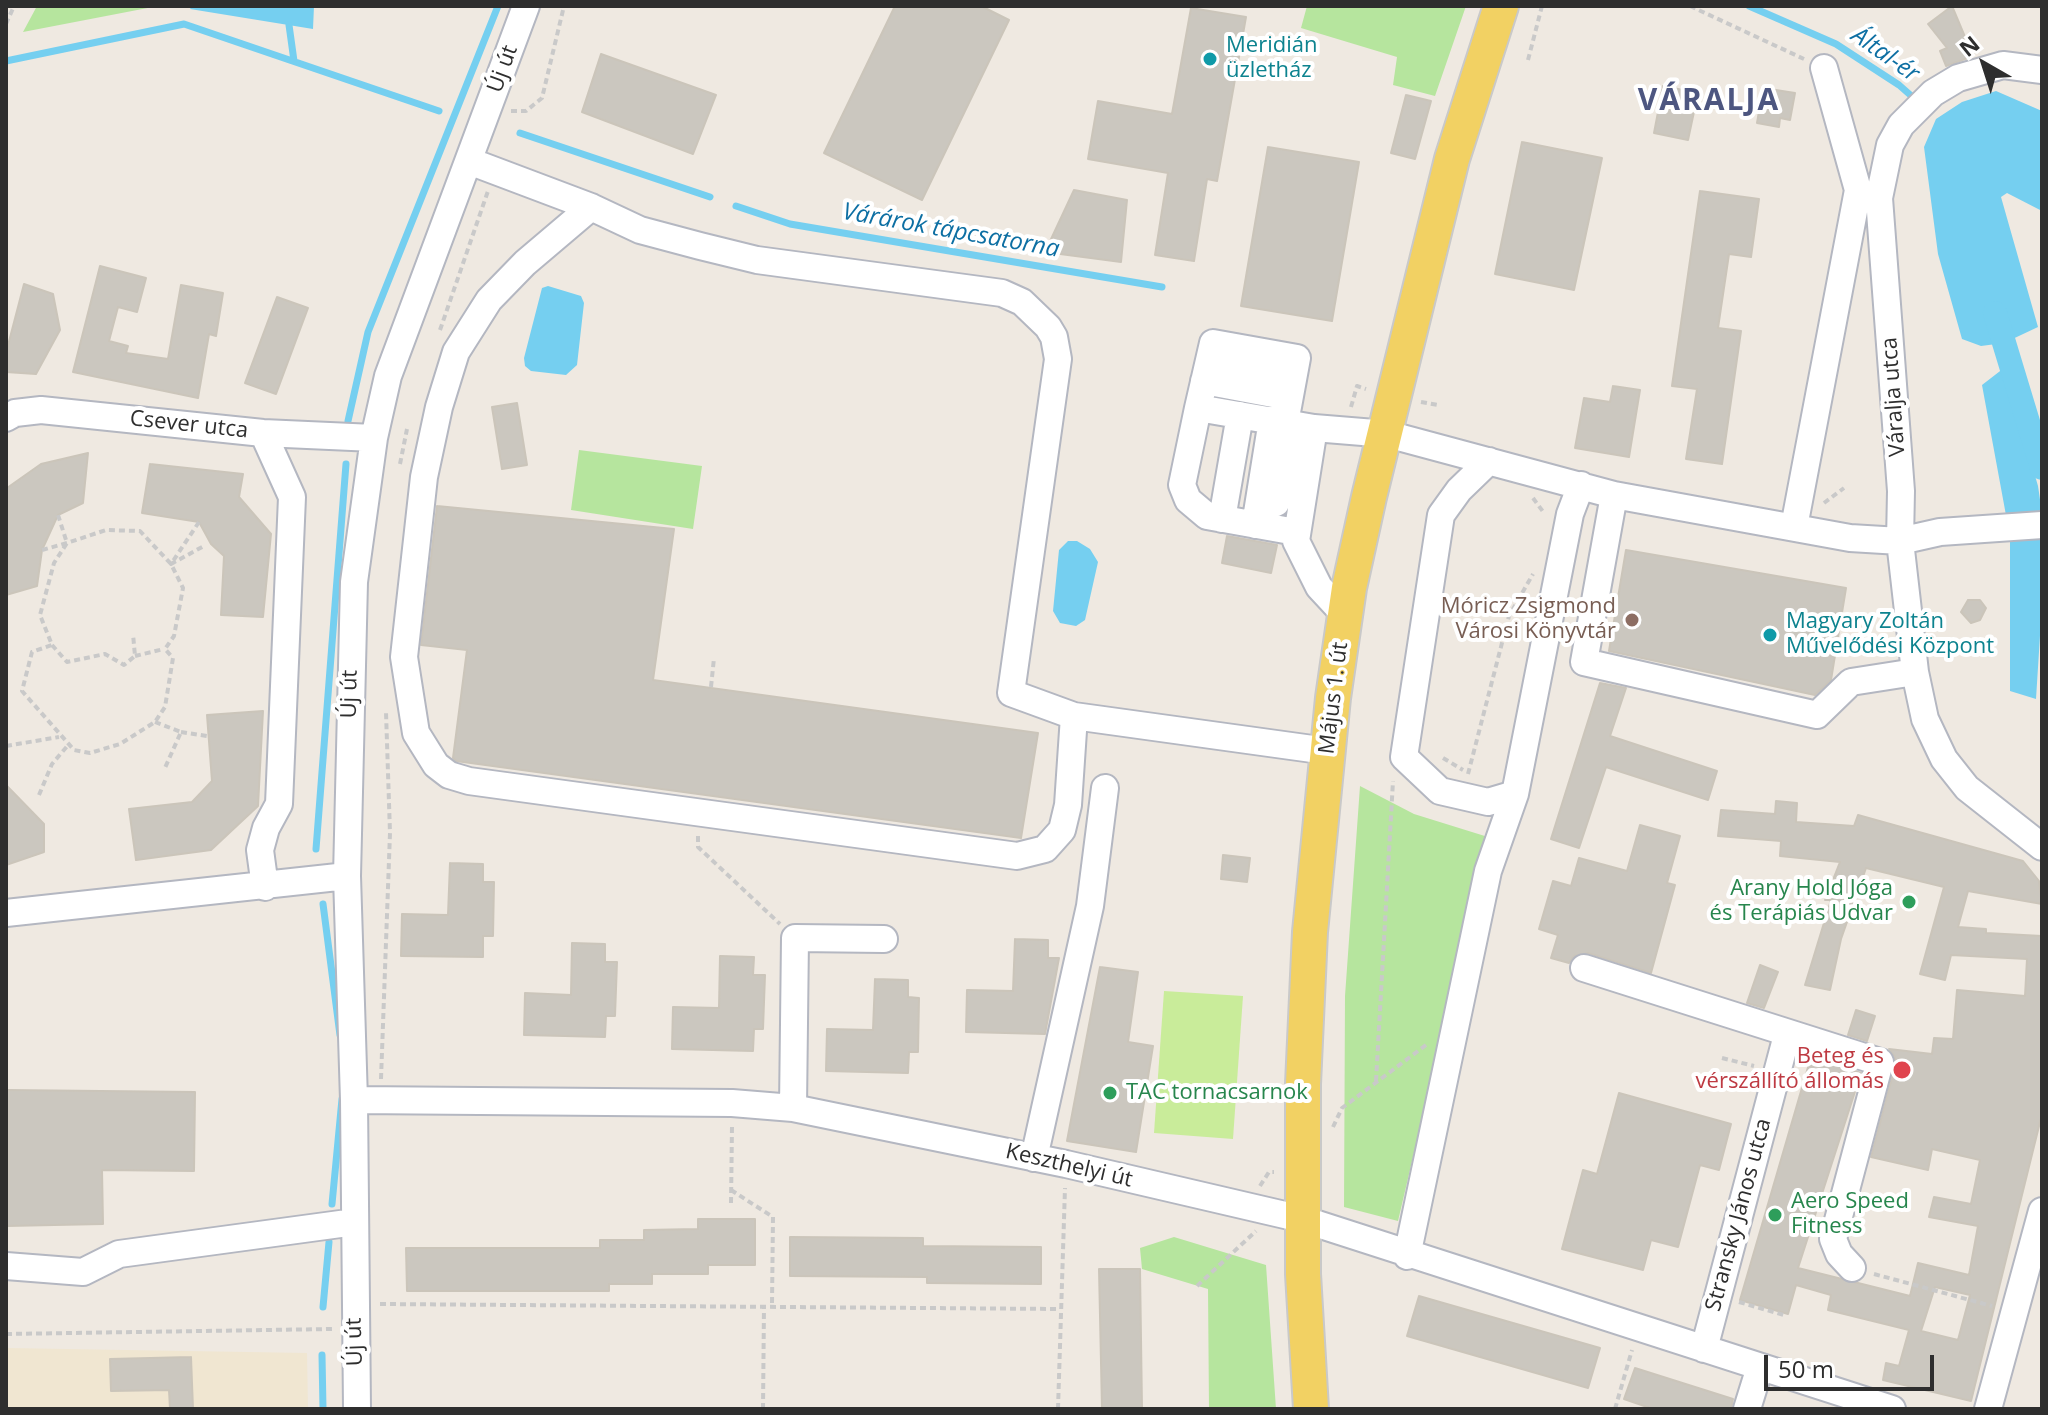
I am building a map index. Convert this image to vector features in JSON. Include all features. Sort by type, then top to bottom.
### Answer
[{"type":"main road","name":"Május 1. út","points":[[1311,1409],[1302,1219],[1310,932],[1327,751],[1345,615],[1369,497],[1387,434],[1452,159],[1501,6]]},
{"type":"street","name":"Új út","points":[[357,1409],[354,1100],[347,876],[354,582],[374,438],[388,376],[526,6]]},
{"type":"street","name":"Váralja utca","points":[[2042,70],[1992,67],[1958,78],[1933,93],[1901,125],[1869,194],[1901,491],[1900,541],[1915,672],[1925,719],[1944,759],[1967,788],[2042,847]]},
{"type":"street","points":[[1794,527],[1831,322],[1869,194],[1824,68]]},
{"type":"street","points":[[469,161],[591,207],[640,230],[757,260],[1002,293],[1035,311],[1054,337],[1058,359],[1011,693],[1074,716],[1327,751]]},
{"type":"street","points":[[591,207],[525,263],[489,300],[456,352],[439,407],[424,477],[404,657],[409,705],[423,748],[449,775],[698,814],[1017,856],[1033,855],[1051,844],[1062,830],[1068,805],[1074,716]]},
{"type":"street","points":[[1209,362],[1282,407]]},
{"type":"street","points":[[1209,362],[1282,407]]},
{"type":"street","points":[[1209,362],[1182,485],[1188,500],[1199,511],[1257,525],[1296,541],[1319,587],[1345,615]]},
{"type":"street","points":[[1257,525],[1282,407]]},
{"type":"street","points":[[1257,525],[1282,407]]},
{"type":"street","points":[[1198,408],[1282,407],[1614,495],[1850,538],[1900,541],[1987,528],[2042,525]]},
{"type":"street","name":"Csever utca","points":[[6,418],[15,413],[41,410],[263,433],[374,438]]},
{"type":"street","points":[[263,433],[292,497],[279,804],[266,828],[260,850],[265,887]]},
{"type":"street","points":[[1489,461],[1459,490],[1441,515],[1404,757],[1440,791],[1488,802],[1515,794]]},
{"type":"street","points":[[1407,1256],[1488,871],[1515,794],[1570,514],[1581,485]]},
{"type":"street","points":[[1614,495],[1584,662],[1817,715],[1851,682],[1915,672]]},
{"type":"street","points":[[1034,1158],[1090,906],[1105,788]]},
{"type":"street","points":[[6,913],[347,876]]},
{"type":"street","points":[[793,1108],[795,938],[884,939]]},
{"type":"street","points":[[1584,968],[1699,1002],[1787,1035],[1880,1062],[1833,1239],[1839,1254],[1852,1268]]},
{"type":"street","name":"Stransky János utca","points":[[1704,1349],[1787,1035]]},
{"type":"street","name":"Keszthelyi út","points":[[354,1100],[732,1103],[793,1108],[1066,1164],[1302,1219],[1407,1256],[1760,1367],[1856,1403],[1892,1409]]},
{"type":"street","points":[[1988,1409],[2042,1211]]},
{"type":"street","points":[[6,1266],[83,1272],[119,1254],[355,1222]]},
{"type":"street","points":[[1747,1409],[1760,1367]]},
{"type":"path","points":[[6,24],[14,6]]},
{"type":"path","points":[[487,112],[526,111],[542,98],[564,6]]},
{"type":"path","points":[[1528,60],[1542,6]]},
{"type":"path","points":[[1690,6],[1824,68]]},
{"type":"path","points":[[1530,495],[1543,509],[1546,519]]},
{"type":"path","points":[[58,515],[67,543]]},
{"type":"path","points":[[171,564],[199,522]]},
{"type":"path","points":[[42,550],[106,530],[140,531],[171,564],[183,588],[174,636],[165,649],[135,656],[124,665],[105,654],[67,662],[52,645],[40,615],[54,563],[67,543]]},
{"type":"path","points":[[171,564],[204,546]]},
{"type":"path","points":[[1488,802],[1468,774],[1509,616],[1536,569]]},
{"type":"path","points":[[133,634],[135,656]]},
{"type":"path","points":[[52,645],[32,652],[22,691],[59,737],[74,750],[90,753],[120,744],[155,722],[165,707],[173,658],[165,649]]},
{"type":"path","points":[[711,687],[714,658]]},
{"type":"path","points":[[155,722],[181,732],[207,736]]},
{"type":"path","points":[[164,770],[181,732]]},
{"type":"path","points":[[6,746],[59,737]]},
{"type":"path","points":[[39,795],[52,764],[69,744]]},
{"type":"path","points":[[1376,1081],[1391,785],[1404,757]]},
{"type":"path","points":[[698,814],[698,847],[795,938]]},
{"type":"path","points":[[1333,1134],[1334,1121],[1342,1108],[1427,1044]]},
{"type":"path","points":[[1722,1058],[1753,1065]]},
{"type":"path","points":[[731,1203],[732,1103]]},
{"type":"path","points":[[1058,1409],[1066,1164]]},
{"type":"path","points":[[1197,1286],[1255,1233],[1261,1181],[1269,1172],[1303,1173]]},
{"type":"path","points":[[731,1190],[773,1217],[772,1305]]},
{"type":"path","points":[[1852,1268],[2000,1309]]},
{"type":"path","points":[[1737,1301],[1787,1316]]},
{"type":"path","points":[[6,1334],[354,1316],[764,1305],[1059,1309]]},
{"type":"path","points":[[763,1409],[764,1305]]},
{"type":"path","points":[[1615,1409],[1638,1327]]},
{"type":"shaded area","points":[[6,1348],[307,1353],[308,1409],[6,1409]]},
{"type":"green space","points":[[37,6],[158,6],[23,32]]},
{"type":"green space","points":[[1307,6],[1466,6],[1435,96],[1393,85],[1397,57],[1301,28]]},
{"type":"green space","points":[[579,450],[702,466],[693,529],[571,510]]},
{"type":"green space","points":[[1360,786],[1414,814],[1488,837],[1398,1221],[1344,1207],[1345,996]]},
{"type":"green space","points":[[1164,991],[1243,996],[1233,1139],[1154,1133]]},
{"type":"green space","points":[[1174,1237],[1266,1265],[1276,1409],[1209,1409],[1208,1289],[1142,1269],[1140,1248]]},
{"type":"water","points":[[192,6],[314,6],[313,29],[190,9]]},
{"type":"water","points":[[1996,91],[2042,111],[2042,211],[2007,193],[2001,197],[2038,327],[2004,343],[1981,346],[1962,339],[1938,254],[1924,147],[1936,119],[1962,102]]},
{"type":"water","points":[[548,286],[581,296],[584,303],[577,365],[566,375],[531,371],[525,366],[524,358],[542,288]]},
{"type":"water","points":[[2004,368],[2038,486],[2042,513],[2042,604],[2036,699],[2010,691],[2010,537],[1982,385]]},
{"type":"water","points":[[1068,541],[1077,541],[1090,549],[1098,562],[1085,620],[1076,626],[1060,623],[1053,611],[1059,550]]},
{"type":"building","points":[[895,6],[981,6],[1009,20],[922,200],[824,153]]},
{"type":"building","points":[[1952,6],[1973,56],[1946,66],[1940,51],[1947,48],[1928,24]]},
{"type":"building","name":"Meridián üzletház","points":[[1191,8],[1246,17],[1217,181],[1207,179],[1194,261],[1155,255],[1168,173],[1088,159],[1098,101],[1172,114]]},
{"type":"building","points":[[601,54],[716,95],[693,154],[582,112]]},
{"type":"building","points":[[1663,86],[1698,93],[1688,140],[1654,133]]},
{"type":"building","points":[[1763,88],[1795,93],[1790,120],[1780,118],[1779,127],[1757,123]]},
{"type":"building","points":[[1406,95],[1431,101],[1415,159],[1391,153]]},
{"type":"building","points":[[1522,142],[1602,158],[1574,290],[1495,274]]},
{"type":"building","points":[[1268,147],[1359,162],[1332,321],[1241,306]]},
{"type":"building","points":[[1074,190],[1127,200],[1121,262],[1045,252]]},
{"type":"building","points":[[1700,191],[1759,199],[1751,257],[1729,254],[1718,328],[1741,331],[1722,464],[1686,459],[1697,389],[1672,386]]},
{"type":"building","points":[[100,266],[146,278],[137,312],[118,307],[109,341],[128,346],[126,353],[168,359],[181,285],[223,293],[216,336],[209,334],[198,398],[73,372]]},
{"type":"building","points":[[24,284],[53,294],[60,330],[36,374],[6,372],[6,353]]},
{"type":"building","points":[[277,297],[308,308],[276,394],[245,383]]},
{"type":"building","points":[[1613,386],[1640,390],[1629,457],[1575,448],[1584,398],[1610,402]]},
{"type":"building","points":[[517,403],[527,465],[502,469],[492,407]]},
{"type":"building","points":[[88,453],[83,503],[58,515],[42,550],[37,586],[6,595],[7,488],[41,464]]},
{"type":"building","points":[[150,464],[243,474],[239,497],[271,534],[263,617],[221,615],[224,556],[211,544],[199,522],[142,513]]},
{"type":"building","points":[[437,506],[674,529],[653,680],[1038,733],[1021,838],[456,761],[453,758],[467,650],[421,645]]},
{"type":"building","points":[[1227,536],[1277,545],[1271,573],[1222,563]]},
{"type":"building","points":[[1626,550],[1846,588],[1831,680],[1815,695],[1609,651]]},
{"type":"building","points":[[1968,600],[1980,600],[1986,608],[1980,620],[1971,623],[1961,612]]},
{"type":"building","points":[[1600,683],[1626,688],[1610,736],[1717,771],[1708,800],[1606,767],[1579,848],[1551,839]]},
{"type":"building","points":[[263,711],[258,806],[211,850],[136,860],[129,809],[192,802],[212,781],[207,715]]},
{"type":"building","points":[[6,785],[44,824],[44,852],[6,865]]},
{"type":"building","points":[[1776,801],[1797,803],[1796,822],[1854,826],[1858,815],[2023,861],[2039,881],[2042,904],[1968,891],[1958,927],[1986,929],[1986,933],[2042,936],[2042,1114],[1971,1401],[1883,1380],[1886,1363],[1899,1366],[1909,1330],[1828,1310],[1831,1295],[1796,1285],[1788,1314],[1740,1300],[1811,1057],[1861,1073],[1798,1268],[1910,1296],[1918,1263],[1969,1275],[1978,1226],[1929,1217],[1934,1197],[1971,1204],[1980,1160],[1932,1149],[1928,1170],[1871,1157],[1895,1066],[1895,1057],[1889,1049],[1932,1054],[1934,1038],[1953,1039],[1957,990],[2025,996],[2027,959],[1951,955],[1945,980],[1920,974],[1944,887],[1866,868],[1841,939],[1830,990],[1805,985],[1831,900],[1825,900],[1840,862],[1780,856],[1781,841],[1718,836],[1721,810],[1775,814]],"holes":[[[1935,1287],[1970,1295],[1958,1340],[1921,1331]]]},
{"type":"building","points":[[1640,825],[1680,836],[1667,883],[1675,885],[1651,973],[1588,953],[1574,956],[1569,963],[1551,958],[1558,935],[1539,929],[1553,881],[1571,886],[1579,858],[1627,871]]},
{"type":"building","points":[[1223,855],[1250,858],[1247,882],[1221,879]]},
{"type":"building","points":[[450,863],[483,864],[483,882],[494,882],[493,936],[483,936],[483,957],[401,956],[402,914],[448,915]]},
{"type":"building","points":[[1015,939],[1048,940],[1048,958],[1059,958],[1045,1034],[966,1032],[967,990],[1013,991]]},
{"type":"building","points":[[572,943],[605,944],[605,962],[617,962],[615,1016],[606,1016],[605,1037],[524,1035],[525,993],[571,995]]},
{"type":"building","points":[[720,956],[754,957],[753,975],[765,975],[763,1029],[754,1029],[753,1051],[672,1049],[673,1007],[719,1008]]},
{"type":"building","points":[[1760,965],[1778,972],[1764,1008],[1747,1003]]},
{"type":"building","name":"TAC tornacsarnok","points":[[1100,967],[1138,972],[1128,1042],[1153,1046],[1136,1152],[1067,1141]]},
{"type":"building","points":[[875,979],[908,980],[908,997],[919,998],[918,1052],[909,1052],[908,1073],[826,1071],[827,1029],[873,1030]]},
{"type":"building","points":[[1856,1010],[1875,1016],[1867,1041],[1848,1035]]},
{"type":"building","points":[[6,1090],[195,1092],[194,1171],[102,1170],[103,1224],[6,1226]]},
{"type":"building","points":[[1619,1093],[1731,1124],[1719,1170],[1700,1165],[1678,1247],[1651,1240],[1643,1270],[1562,1249],[1583,1170],[1597,1174]]},
{"type":"building","points":[[698,1219],[755,1219],[755,1265],[708,1265],[708,1274],[652,1274],[652,1284],[609,1284],[609,1291],[407,1291],[406,1248],[600,1248],[600,1240],[644,1240],[644,1230],[698,1229]]},
{"type":"building","points":[[790,1237],[923,1238],[923,1246],[1041,1247],[1041,1284],[927,1283],[927,1277],[790,1276]]},
{"type":"building","points":[[1099,1269],[1140,1269],[1142,1409],[1102,1409]]},
{"type":"building","points":[[1419,1296],[1600,1348],[1588,1388],[1407,1336]]},
{"type":"building","points":[[191,1357],[193,1409],[170,1409],[169,1390],[111,1391],[110,1359]]},
{"type":"building","points":[[1635,1368],[1733,1399],[1731,1409],[1653,1409],[1624,1399]]},
{"type":"waterway","points":[[348,421],[368,332],[498,6]]},
{"type":"waterway","name":"Által-ér","points":[[1749,6],[1836,44],[1899,85],[1916,100]]},
{"type":"waterway","name":"Várárok tápcsatorna","points":[[6,61],[184,24],[439,111]]},
{"type":"waterway","points":[[289,25],[294,61]]},
{"type":"waterway","name":"Várárok tápcsatorna","points":[[520,133],[710,197]]},
{"type":"waterway","name":"Várárok tápcsatorna","points":[[736,206],[790,224],[1162,287]]},
{"type":"waterway","points":[[1995,313],[2042,468]]},
{"type":"waterway","points":[[316,849],[346,464]]},
{"type":"waterway","points":[[323,904],[340,1035]]},
{"type":"waterway","points":[[332,1204],[342,1099]]},
{"type":"waterway","points":[[323,1307],[329,1242]]},
{"type":"waterway","points":[[322,1355],[323,1409]]},
{"type":"place","name":"Meridián üzletház","points":[[1210,59]]},
{"type":"place","name":"Móricz Zsigmond Városi Könyvtár","points":[[1632,620]]},
{"type":"place","name":"Magyary Zoltán Művelődési Központ","points":[[1770,635]]},
{"type":"place","name":"Arany Hold Jóga és Terápiás Udvar","points":[[1909,902]]},
{"type":"place","name":"Beteg és vérszállító állomás","points":[[1902,1070]]},
{"type":"place","name":"TAC tornacsarnok","points":[[1110,1093]]},
{"type":"place","name":"Aero Speed Fitness","points":[[1775,1215]]},
{"type":"district","name":"VÁRALJA","points":[[1709,101]]}]
